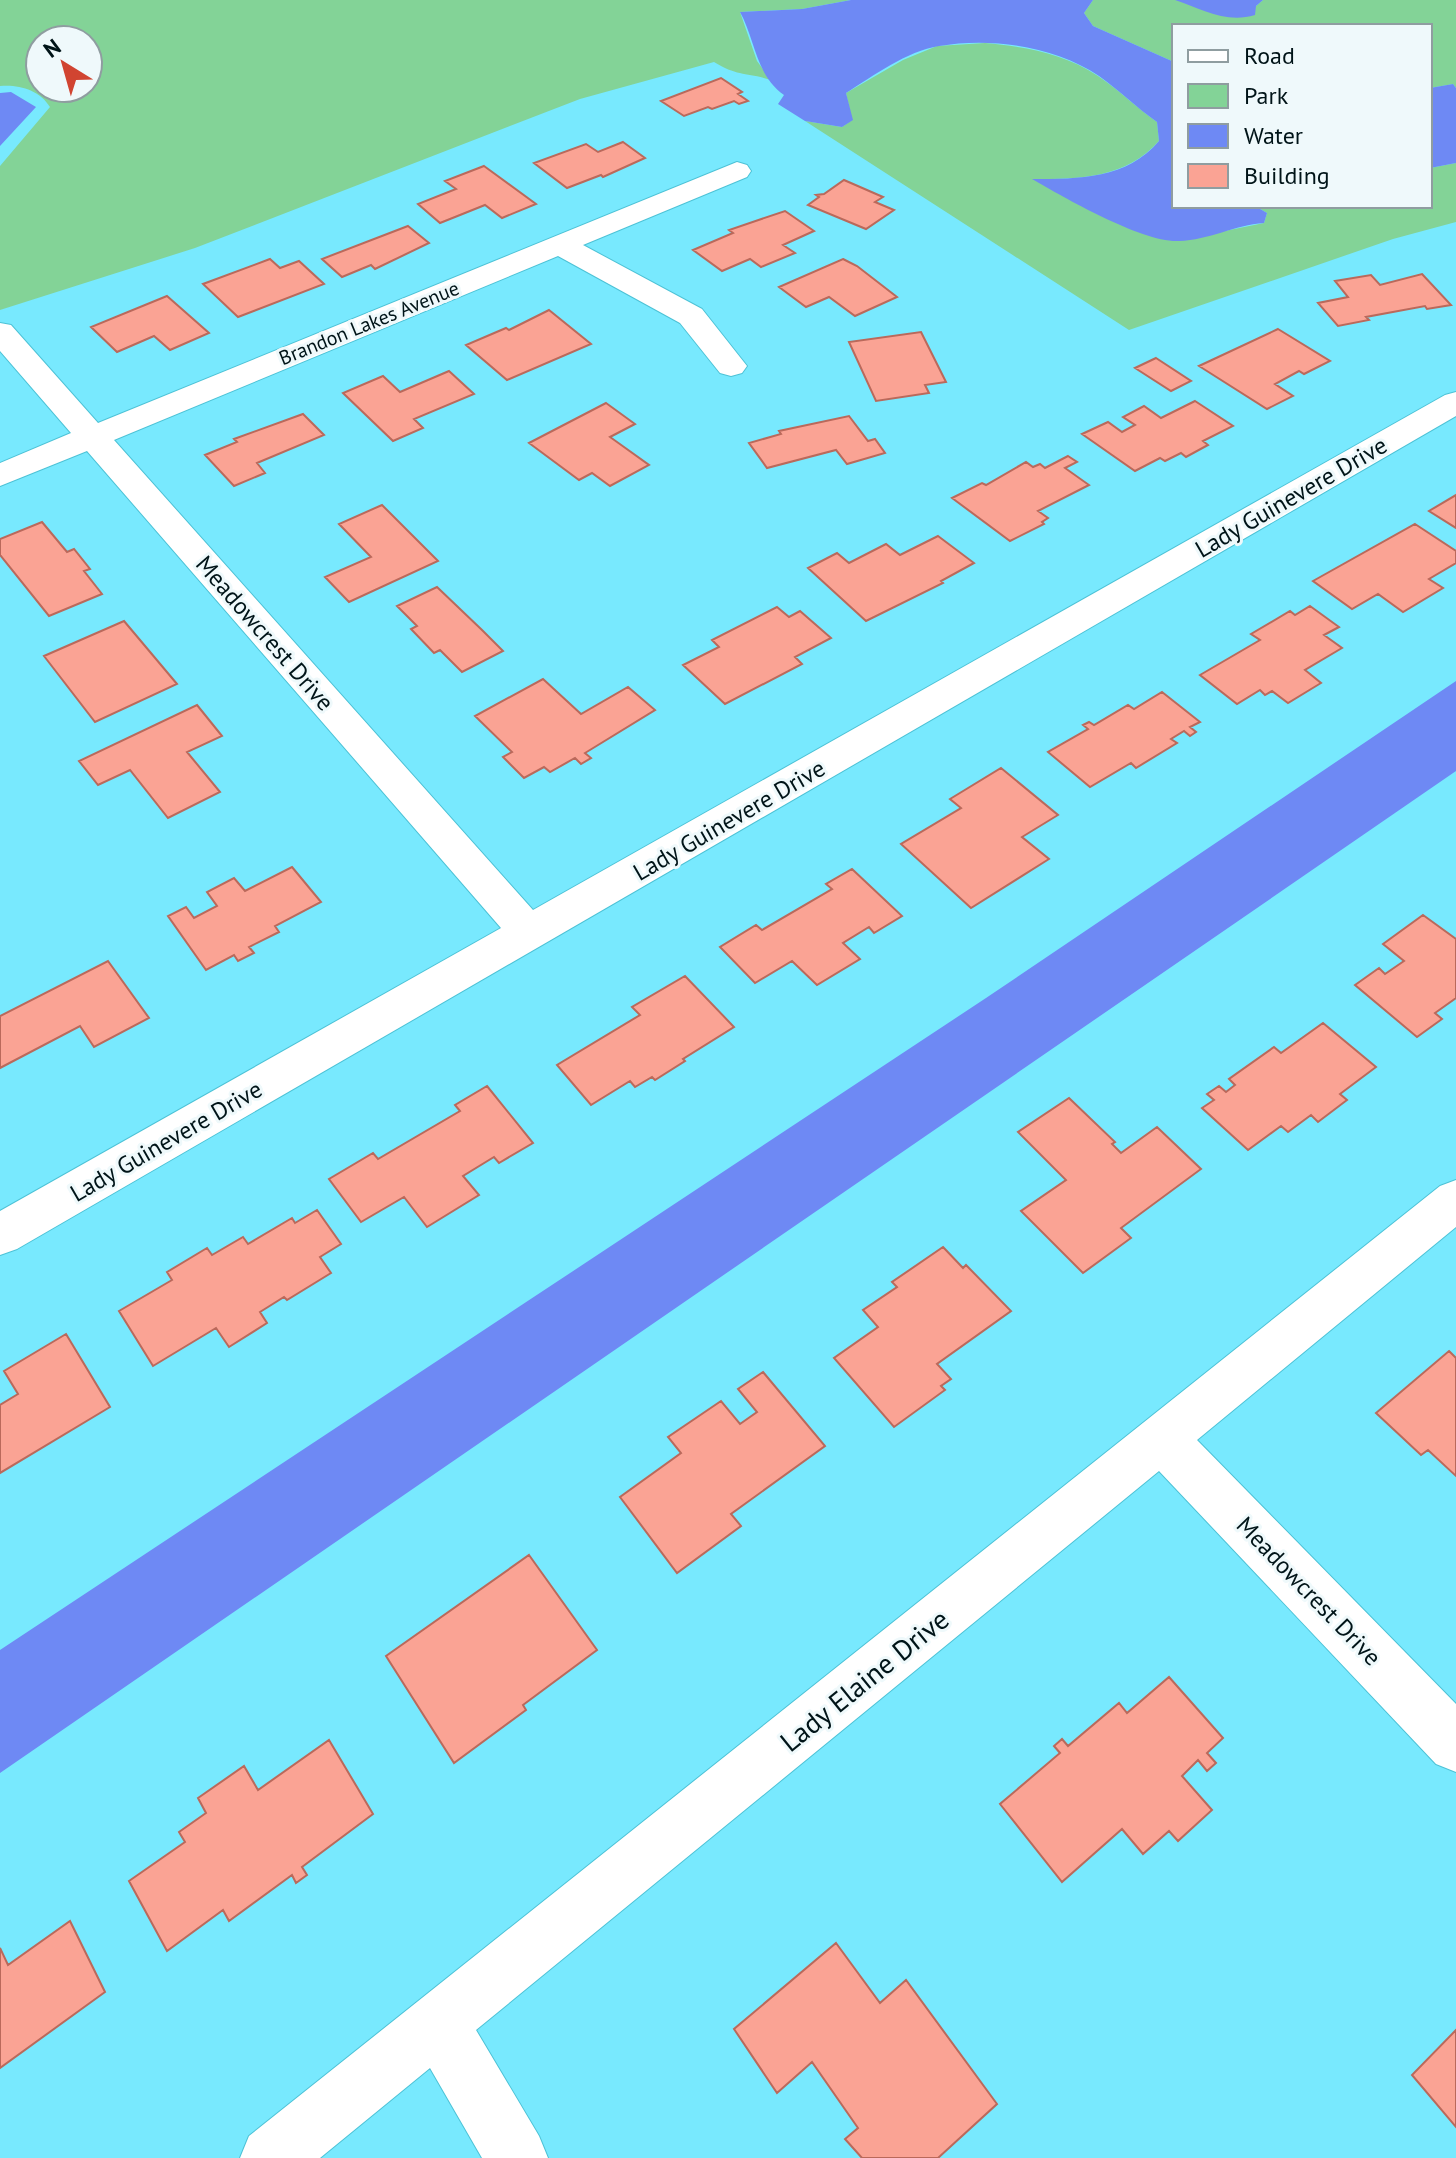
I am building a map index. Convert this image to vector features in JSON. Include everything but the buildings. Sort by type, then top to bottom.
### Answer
[{"type":"street","name":"Brandon Lakes Avenue","points":[[0,475],[737,171]]},
{"type":"street","points":[[561,245],[691,316],[731,366]]},
{"type":"street","name":"Meadowcrest Drive","points":[[0,332],[530,934]]},
{"type":"street","name":"Lady Guinevere Drive","points":[[0,1235],[1456,402]]},
{"type":"street","name":"Lady Elaine Drive","points":[[271,2158],[1456,1200]]},
{"type":"street","name":"Meadowcrest Drive","points":[[1162,1439],[1456,1744]]},
{"type":"street","points":[[438,2023],[517,2158]]},
{"type":"green space","points":[[0,0],[851,0],[802,9],[740,12],[757,61],[771,80],[736,72],[714,62],[580,99],[195,248],[0,310],[0,166],[50,107],[48,104],[104,104],[104,24],[24,24],[24,88],[0,86]]},
{"type":"green space","points":[[1093,0],[1175,0],[1256,6],[1263,0],[1456,0],[1456,88],[1453,84],[1432,88],[1432,24],[1172,24],[1172,61],[1093,26],[1084,13]]},
{"type":"green space","points":[[985,43],[1030,49],[1058,57],[1085,68],[1105,81],[1157,122],[1159,141],[1132,163],[1086,177],[1034,179],[1127,227],[1175,241],[1264,223],[1267,213],[1258,208],[1432,208],[1432,168],[1456,163],[1456,222],[1393,239],[1129,330],[805,121],[842,127],[852,120],[846,93],[903,60],[937,46]]},
{"type":"water","points":[[851,0],[1093,0],[1084,13],[1093,26],[1172,61],[1172,208],[1258,208],[1267,213],[1264,223],[1190,240],[1164,240],[1104,218],[1032,179],[1084,177],[1117,170],[1146,154],[1159,141],[1157,122],[1099,76],[1063,57],[1022,46],[959,43],[915,53],[846,93],[853,120],[842,127],[805,121],[778,104],[784,95],[767,78],[740,12],[802,9]]},
{"type":"water","points":[[1175,0],[1263,0],[1256,6],[1255,15],[1234,18]]},
{"type":"water","points":[[1453,84],[1456,88],[1456,163],[1432,168],[1432,88]]},
{"type":"water","points":[[11,92],[24,100],[24,104],[36,107],[0,146],[0,93]]},
{"type":"water","points":[[1456,681],[1456,771],[0,1773],[0,1650],[986,998]]}]
